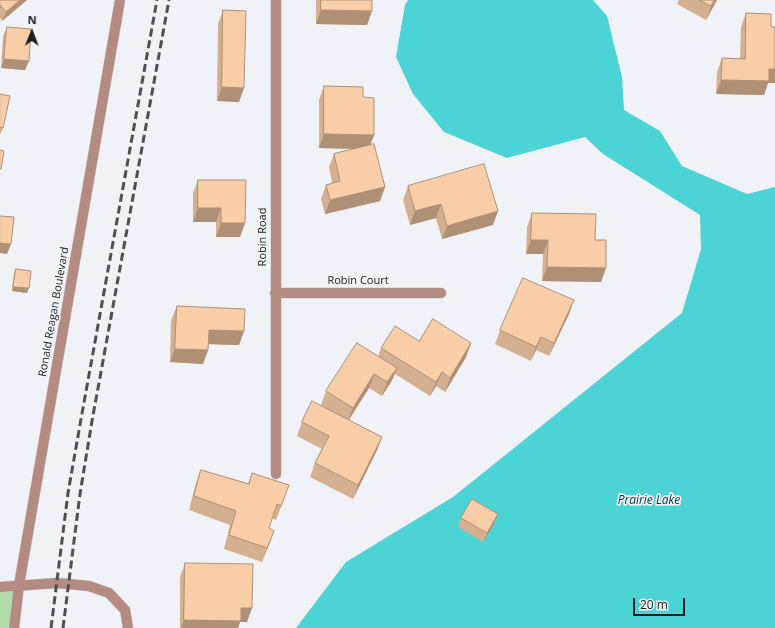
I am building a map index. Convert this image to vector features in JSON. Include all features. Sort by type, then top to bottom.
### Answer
[{"type":"street","name":"Ronald Reagan Boulevard","points":[[14,628],[19,585],[120,0]]},
{"type":"street","name":"Robin Road","points":[[276,0],[276,474]]},
{"type":"street","name":"Robin Court","points":[[275,293],[441,293]]},
{"type":"street","points":[[0,587],[63,583],[89,586],[109,592],[125,610],[128,628]]},
{"type":"green space","points":[[0,585],[19,585],[17,628],[0,628]]},
{"type":"water","name":"Prairie Lake","points":[[408,0],[593,0],[607,16],[622,77],[624,110],[660,131],[682,166],[747,194],[775,187],[775,628],[296,628],[346,562],[453,497],[682,313],[701,249],[700,215],[603,154],[585,137],[507,158],[444,132],[413,94],[396,57],[405,5]]},
{"type":"building","points":[[0,0],[20,0],[6,12],[0,5]]},
{"type":"building","points":[[321,0],[372,0],[372,11],[321,10]]},
{"type":"building","points":[[700,0],[714,0],[711,6]]},
{"type":"building","points":[[223,10],[246,11],[244,88],[222,87]]},
{"type":"building","points":[[746,13],[771,14],[771,27],[775,27],[775,69],[769,69],[769,81],[721,80],[722,58],[745,59]]},
{"type":"building","points":[[7,27],[31,29],[29,61],[4,59]]},
{"type":"building","points":[[324,86],[363,87],[363,97],[374,98],[374,135],[324,134]]},
{"type":"building","points":[[0,94],[10,96],[3,128],[0,127]]},
{"type":"building","points":[[374,144],[385,187],[330,200],[326,185],[340,181],[334,154]]},
{"type":"building","points":[[0,150],[4,151],[1,169],[0,169]]},
{"type":"building","points":[[484,164],[498,211],[447,226],[441,204],[415,211],[408,186]]},
{"type":"building","points":[[198,180],[246,180],[245,223],[221,223],[221,208],[198,208]]},
{"type":"building","points":[[532,213],[596,214],[595,240],[606,240],[606,268],[547,267],[548,240],[531,240]]},
{"type":"building","points":[[0,216],[14,217],[11,244],[0,243]]},
{"type":"building","points":[[16,269],[31,271],[29,288],[13,287]]},
{"type":"building","points":[[523,278],[574,300],[554,343],[541,337],[536,347],[500,330]]},
{"type":"building","points":[[177,306],[245,309],[244,331],[209,330],[208,350],[175,349]]},
{"type":"building","points":[[433,319],[471,343],[450,378],[442,372],[436,382],[381,348],[395,326],[419,341]]},
{"type":"building","points":[[357,343],[397,368],[387,382],[374,374],[353,408],[326,391]]},
{"type":"building","points":[[312,401],[382,437],[358,485],[315,463],[329,436],[302,422]]},
{"type":"building","points":[[201,470],[249,484],[252,473],[289,485],[281,506],[277,504],[269,528],[274,531],[267,548],[229,535],[236,511],[194,496]]},
{"type":"building","points":[[472,499],[498,514],[487,533],[461,518]]},
{"type":"building","points":[[185,563],[253,564],[252,608],[241,608],[241,621],[184,620]]},
{"type":"railway","points":[[51,628],[68,493],[157,0]]},
{"type":"railway","points":[[63,628],[80,494],[92,421],[169,0]]}]
